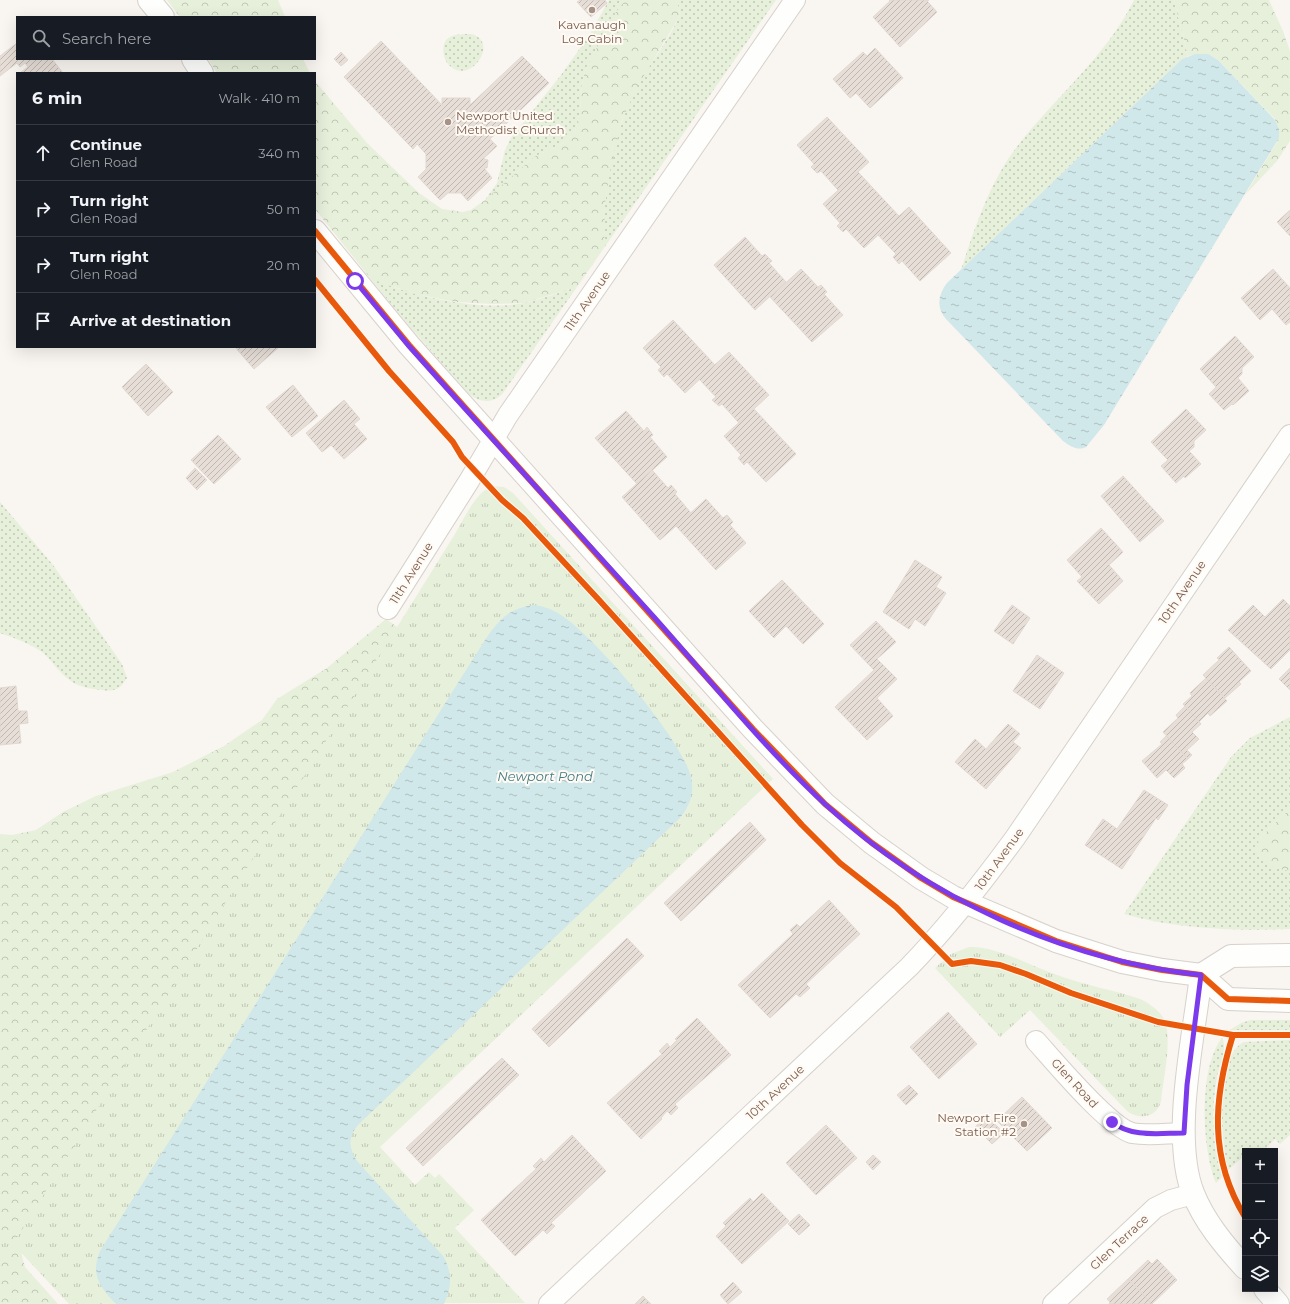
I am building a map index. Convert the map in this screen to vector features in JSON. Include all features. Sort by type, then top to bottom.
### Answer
[{"type":"street","points":[[149,0],[162,16]]},
{"type":"street","name":"11th Avenue","points":[[388,609],[517,403],[795,0]]},
{"type":"street","points":[[194,60],[201,72]]},
{"type":"street","points":[[316,231],[397,332],[753,729],[821,800],[854,829],[894,860],[921,878],[965,903],[1045,937],[1103,957],[1162,970],[1201,975],[1228,999],[1290,1001]]},
{"type":"street","name":"10th Avenue","points":[[549,1304],[909,967],[965,903],[1015,838],[1290,435]]},
{"type":"street","points":[[1201,975],[1231,956],[1290,955]]},
{"type":"street","points":[[1201,975],[1187,1085],[1184,1133],[1186,1163],[1194,1194],[1210,1226],[1242,1264]]},
{"type":"street","name":"Glen Road","points":[[1036,1041],[1106,1116],[1121,1128],[1137,1133],[1184,1133]]},
{"type":"street","name":"Glen Terrace","points":[[1053,1304],[1155,1208],[1171,1200],[1194,1194]]},
{"type":"street","points":[[1268,1292],[1278,1304]]},
{"type":"green space","points":[[167,0],[278,0],[285,16],[179,16]]},
{"type":"green space","points":[[609,0],[626,0],[586,68],[582,83],[580,110],[575,132],[563,143],[534,157],[485,200],[497,183],[505,150],[511,138],[561,75],[590,34]]},
{"type":"green space","points":[[626,0],[676,0],[680,11],[678,19],[637,87],[621,123],[609,176],[605,205],[604,248],[577,287],[524,303],[493,304],[456,302],[415,294],[371,279],[316,210],[316,82],[367,143],[419,193],[442,209],[463,212],[471,210],[485,200],[534,157],[563,143],[575,132],[580,110],[582,83],[586,68],[616,12]]},
{"type":"green space","points":[[676,0],[776,0],[604,248],[607,186],[615,145],[628,106],[637,87],[669,37],[678,19],[680,11]]},
{"type":"green space","points":[[1134,0],[1174,0],[1188,56],[1182,59],[961,270],[990,191],[1006,162],[1031,130],[1094,59],[1122,21]]},
{"type":"green space","points":[[1174,0],[1269,0],[1283,31],[1290,51],[1290,141],[1277,161],[1245,195],[1277,142],[1275,119],[1218,60],[1211,56],[1188,56]]},
{"type":"green space","points":[[471,34],[480,38],[483,45],[483,53],[479,61],[473,67],[465,70],[457,70],[446,61],[443,50],[445,42],[452,36]]},
{"type":"green space","points":[[209,60],[304,60],[310,72],[216,72]]},
{"type":"green space","points":[[369,277],[424,296],[466,304],[506,305],[524,303],[577,287],[503,393],[491,401],[482,401],[469,394],[410,327]]},
{"type":"green space","points":[[492,486],[504,487],[513,493],[773,779],[380,1147],[415,1185],[429,1172],[435,1178],[439,1174],[474,1210],[455,1228],[525,1303],[69,1304],[13,1244],[455,534],[470,507],[486,489]]},
{"type":"green space","points":[[0,502],[53,565],[122,664],[127,678],[117,689],[107,691],[87,688],[76,684],[65,677],[42,652],[27,643],[0,633]]},
{"type":"green space","points":[[386,619],[400,629],[21,1252],[25,1267],[58,1304],[0,1304],[0,834],[12,835],[36,830],[63,812],[96,796],[173,772],[224,746],[262,720],[277,699],[327,668]]},
{"type":"green space","points":[[1290,717],[1290,809],[1260,838],[1258,856],[1267,864],[1290,871],[1290,929],[1249,930],[1206,928],[1164,923],[1124,914],[1231,757],[1250,738]]},
{"type":"green space","points":[[1290,809],[1290,871],[1268,865],[1260,858],[1255,847],[1260,838]]},
{"type":"green space","points":[[969,947],[1002,953],[1067,979],[1140,999],[1157,1010],[1164,1019],[1167,1027],[1168,1047],[1161,1101],[1156,1111],[1148,1116],[1138,1116],[1128,1112],[1030,1010],[1000,1037],[935,968],[951,954]]},
{"type":"green space","points":[[1251,1020],[1290,1020],[1290,1030],[1230,1030],[1241,1023]]},
{"type":"green space","points":[[1222,1038],[1224,1042],[1224,1052],[1217,1077],[1213,1114],[1214,1140],[1222,1177],[1216,1183],[1211,1168],[1205,1130],[1205,1109],[1209,1069],[1214,1051]]},
{"type":"green space","points":[[1290,1040],[1290,1135],[1280,1144],[1275,1139],[1266,1148],[1242,1148],[1242,1158],[1228,1170],[1223,1141],[1222,1121],[1224,1082],[1228,1064],[1234,1050],[1244,1042]]},
{"type":"green space","points":[[0,1230],[13,1244],[0,1266]]},
{"type":"water","points":[[1195,54],[1208,54],[1218,60],[1275,120],[1279,129],[1279,138],[1104,425],[1086,447],[1080,449],[1074,448],[1063,441],[946,319],[941,310],[939,301],[940,296],[947,283],[1182,59]]},
{"type":"water","name":"Newport Pond","points":[[533,605],[545,607],[557,612],[579,629],[636,691],[672,739],[684,760],[691,777],[692,794],[686,810],[679,819],[355,1128],[350,1142],[352,1151],[357,1161],[444,1257],[450,1275],[450,1286],[444,1304],[116,1304],[101,1286],[96,1274],[97,1259],[100,1251],[485,640],[505,616],[517,609]]},
{"type":"building","name":"Kavanaugh Log Cabin","points":[[580,0],[605,0],[607,3],[591,17],[577,2]]},
{"type":"building","points":[[889,0],[929,0],[927,1],[937,12],[900,47],[873,17],[890,1]]},
{"type":"building","name":"Newport United Methodist Church","points":[[381,41],[442,105],[442,98],[470,98],[470,105],[522,56],[549,83],[490,139],[497,146],[484,158],[488,160],[487,168],[484,168],[492,178],[468,201],[461,193],[448,193],[440,200],[418,177],[426,169],[426,154],[417,144],[413,149],[344,77]]},
{"type":"building","points":[[16,44],[16,60],[53,60],[62,72],[21,72],[28,67],[25,63],[20,67],[17,63],[0,76],[0,56]]},
{"type":"building","points":[[875,48],[903,78],[870,108],[856,93],[850,98],[833,79],[863,52],[867,56]]},
{"type":"building","points":[[341,52],[348,60],[341,66],[334,59]]},
{"type":"building","points":[[827,117],[869,162],[838,190],[821,171],[817,173],[811,167],[814,164],[797,145]]},
{"type":"building","points":[[858,172],[899,216],[864,248],[846,229],[843,232],[837,226],[840,223],[823,204]]},
{"type":"building","points":[[909,207],[951,253],[920,281],[902,261],[899,264],[893,257],[896,254],[878,235]]},
{"type":"building","points":[[1290,210],[1290,236],[1277,222]]},
{"type":"building","points":[[745,237],[762,256],[765,254],[772,261],[769,263],[786,282],[755,310],[714,265]]},
{"type":"building","points":[[801,269],[818,287],[821,285],[827,292],[824,294],[843,315],[812,342],[770,297]]},
{"type":"building","points":[[1273,269],[1290,288],[1290,322],[1286,325],[1272,309],[1260,320],[1241,298]]},
{"type":"building","points":[[673,320],[715,365],[685,393],[667,374],[664,377],[658,370],[661,367],[643,348]]},
{"type":"building","points":[[1235,336],[1254,357],[1242,368],[1242,374],[1238,378],[1249,391],[1233,405],[1232,404],[1224,410],[1209,394],[1216,387],[1200,369]]},
{"type":"building","points":[[236,348],[278,348],[254,369]]},
{"type":"building","points":[[729,352],[769,395],[739,423],[722,404],[719,406],[712,400],[716,397],[699,379]]},
{"type":"building","points":[[146,364],[173,392],[148,416],[122,387]]},
{"type":"building","points":[[293,385],[318,416],[292,437],[266,407]]},
{"type":"building","points":[[344,400],[360,419],[354,424],[367,439],[344,459],[331,445],[322,452],[306,433]]},
{"type":"building","points":[[754,409],[796,454],[766,482],[747,462],[744,465],[738,458],[741,455],[724,436]]},
{"type":"building","points":[[1186,409],[1206,430],[1194,441],[1194,447],[1189,451],[1201,464],[1185,478],[1184,476],[1176,483],[1161,466],[1168,460],[1151,442]]},
{"type":"building","points":[[626,411],[644,431],[647,427],[653,435],[650,437],[667,457],[637,484],[595,438]]},
{"type":"building","points":[[218,435],[241,459],[214,484],[191,460]]},
{"type":"building","points":[[195,468],[207,480],[197,490],[186,478]]},
{"type":"building","points":[[652,470],[668,488],[671,485],[677,492],[675,494],[691,513],[660,540],[622,497]]},
{"type":"building","points":[[1123,476],[1164,521],[1140,542],[1101,496]]},
{"type":"building","points":[[706,499],[723,518],[727,515],[733,522],[730,525],[746,543],[716,570],[676,526]]},
{"type":"building","points":[[1101,528],[1123,552],[1109,565],[1123,581],[1099,604],[1077,581],[1082,577],[1067,560]]},
{"type":"building","points":[[915,560],[942,577],[936,587],[946,593],[925,626],[915,619],[909,629],[883,612]]},
{"type":"building","points":[[782,580],[824,624],[803,644],[786,626],[774,638],[749,611]]},
{"type":"building","points":[[1283,599],[1290,606],[1290,650],[1271,669],[1228,630],[1253,605],[1265,617]]},
{"type":"building","points":[[1012,605],[1030,618],[1013,644],[994,631]]},
{"type":"building","points":[[876,621],[896,642],[877,659],[897,679],[877,698],[893,716],[867,740],[835,707],[874,670],[850,645]]},
{"type":"building","points":[[1229,647],[1251,671],[1239,682],[1241,684],[1225,698],[1203,675],[1219,660],[1217,658]]},
{"type":"building","points":[[1037,655],[1064,673],[1040,709],[1013,691]]},
{"type":"building","points":[[1290,668],[1290,690],[1279,679]]},
{"type":"building","points":[[1206,678],[1227,701],[1210,716],[1208,713],[1199,722],[1183,704],[1192,696],[1190,693]]},
{"type":"building","points":[[16,686],[18,711],[27,711],[28,723],[19,724],[21,743],[0,745],[0,688]]},
{"type":"building","points":[[1185,706],[1201,724],[1192,732],[1199,739],[1187,750],[1192,755],[1188,759],[1163,732],[1178,718],[1176,715]]},
{"type":"building","points":[[1008,724],[1020,734],[1013,742],[1021,748],[986,789],[955,762],[975,739],[986,749]]},
{"type":"building","points":[[1166,736],[1188,759],[1182,764],[1185,768],[1174,778],[1166,770],[1157,778],[1142,761],[1162,744],[1160,742]]},
{"type":"building","points":[[1144,790],[1168,805],[1158,820],[1156,818],[1122,869],[1085,845],[1103,819],[1117,829]]},
{"type":"building","points":[[750,822],[766,840],[681,921],[664,903]]},
{"type":"building","points":[[829,900],[860,934],[806,984],[810,988],[800,997],[796,994],[770,1018],[738,985],[793,934],[790,930],[797,924],[800,927]]},
{"type":"building","points":[[627,938],[644,956],[549,1047],[532,1029]]},
{"type":"building","points":[[948,1012],[977,1044],[939,1079],[910,1047]]},
{"type":"building","points":[[697,1018],[731,1055],[675,1104],[678,1108],[671,1115],[667,1111],[661,1118],[662,1119],[641,1139],[607,1103],[662,1054],[659,1051],[667,1043],[670,1047],[677,1040],[675,1039]]},
{"type":"building","points":[[502,1058],[519,1075],[423,1166],[406,1148]]},
{"type":"building","points":[[909,1085],[918,1094],[906,1105],[897,1095]]},
{"type":"building","name":"Newport Fire Station #2","points":[[1022,1097],[1052,1128],[1027,1151],[997,1121]]},
{"type":"building","points":[[987,1116],[1004,1133],[992,1144],[975,1127]]},
{"type":"building","points":[[826,1125],[857,1158],[816,1195],[786,1163]]},
{"type":"building","points":[[572,1135],[606,1171],[551,1223],[555,1226],[547,1234],[543,1230],[515,1256],[481,1220],[536,1169],[533,1166],[541,1158],[544,1162]]},
{"type":"building","points":[[873,1155],[881,1162],[873,1170],[866,1162]]},
{"type":"building","points":[[762,1193],[789,1221],[742,1264],[716,1236],[726,1226],[723,1223],[750,1198],[753,1202]]},
{"type":"building","points":[[799,1214],[810,1225],[799,1235],[788,1224]]},
{"type":"building","points":[[1157,1259],[1177,1280],[1152,1304],[1128,1279],[1148,1260],[1152,1264]]},
{"type":"building","points":[[1128,1279],[1152,1304],[1109,1304],[1110,1302],[1107,1299]]},
{"type":"building","points":[[733,1282],[742,1292],[728,1304],[720,1295]]},
{"type":"building","points":[[643,1296],[651,1304],[635,1304]]},
{"type":"cycle path","points":[[316,232],[409,345],[753,729],[825,804],[872,843],[921,878],[953,897],[1056,941],[1122,962],[1162,970],[1201,975],[1228,999],[1290,1001]]},
{"type":"cycle path","points":[[316,281],[389,371],[453,442],[462,457],[502,500],[523,518],[599,600],[802,825],[840,863],[896,907],[952,964],[971,961],[1000,965],[1071,993],[1158,1022],[1233,1035],[1290,1035]]},
{"type":"cycle path","points":[[1233,1035],[1221,1082],[1218,1128],[1220,1150],[1225,1173],[1233,1195],[1242,1212]]},
{"type":"place","name":"Kavanaugh Log Cabin","points":[[592,10]]},
{"type":"place","name":"Newport United Methodist Church","points":[[448,122]]},
{"type":"place","name":"Newport Fire Station #2","points":[[1024,1124]]},
{"type":"route","points":[[355,281],[408,345],[567,520],[753,729],[825,804],[854,829],[921,878],[965,903],[1007,922],[1039,935],[1103,957],[1162,970],[1201,975],[1187,1085],[1184,1133],[1143,1134],[1126,1131],[1112,1122]]}]
